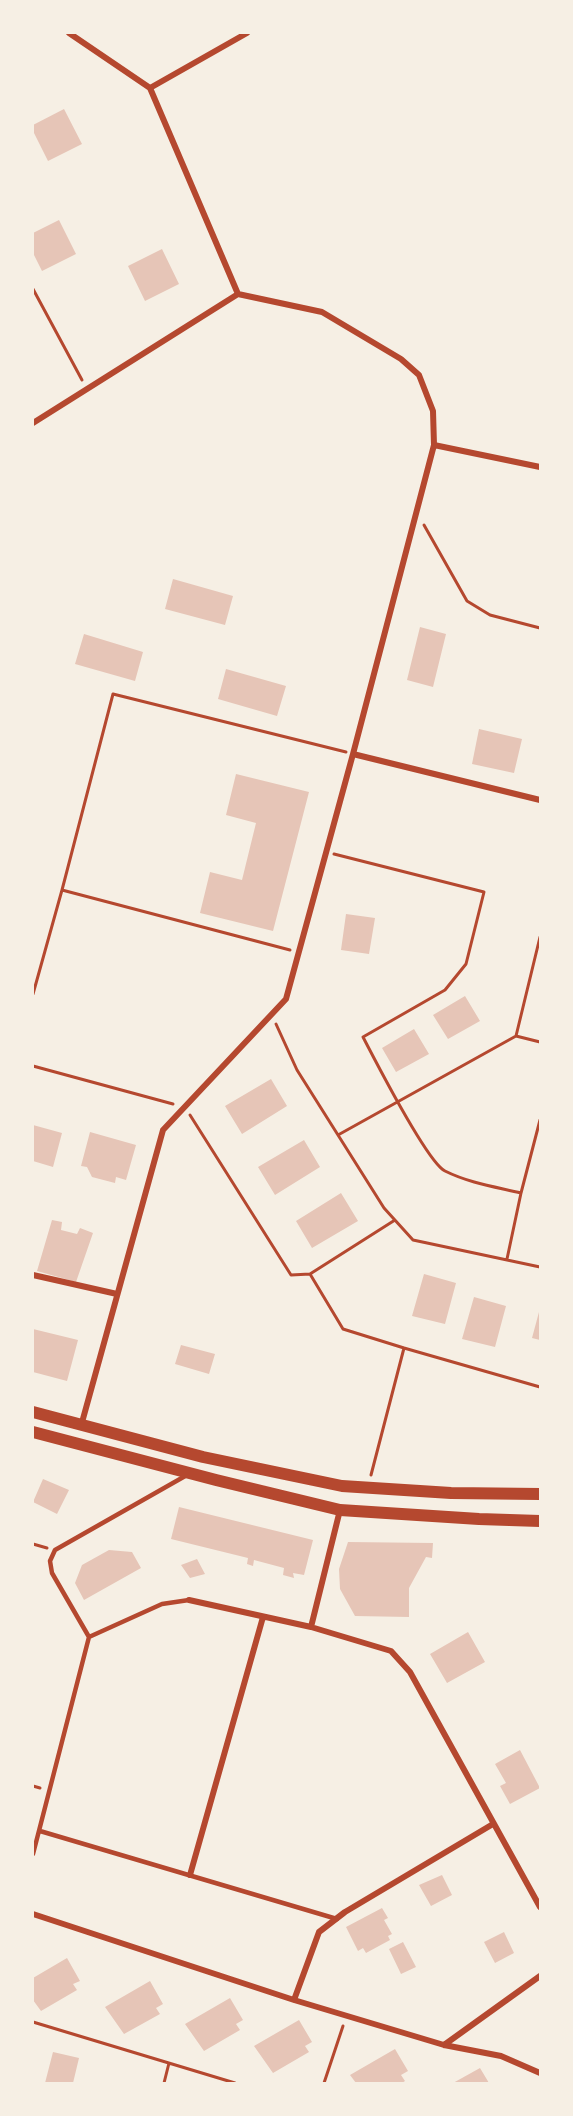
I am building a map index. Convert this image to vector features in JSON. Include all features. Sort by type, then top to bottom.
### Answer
[{"type":"main road","points":[[33,1412],[203,1457],[342,1486],[451,1493],[540,1494]]},
{"type":"main road","points":[[33,1432],[191,1474],[340,1509],[468,1519],[540,1521]]},
{"type":"street","points":[[69,33],[150,88],[238,294]]},
{"type":"street","points":[[150,88],[248,33]]},
{"type":"street","points":[[33,423],[238,294],[322,312],[401,359],[419,375],[433,411],[434,445],[286,999],[163,1130],[81,1426]]},
{"type":"street","points":[[434,445],[540,467]]},
{"type":"street","points":[[353,754],[540,800]]},
{"type":"street","points":[[33,1275],[117,1294]]},
{"type":"street","points":[[311,1628],[340,1509]]},
{"type":"street","points":[[189,1600],[311,1628],[392,1651],[410,1672],[540,1907]]},
{"type":"street","points":[[190,1875],[263,1617]]},
{"type":"street","points":[[294,2000],[319,1932],[355,1906],[494,1824]]},
{"type":"street","points":[[33,1914],[346,2016],[444,2045],[501,2056],[540,2073]]},
{"type":"street","points":[[444,2045],[540,1976]]},
{"type":"lane","points":[[33,1854],[89,1637],[52,1573],[50,1561],[55,1550],[191,1474]]},
{"type":"lane","points":[[89,1637],[162,1604],[189,1600]]},
{"type":"lane","points":[[40,1832],[337,1918]]},
{"type":"path","points":[[33,289],[87,389]]},
{"type":"path","points":[[416,512],[467,601],[490,615],[540,628]]},
{"type":"path","points":[[33,994],[113,694],[353,754]]},
{"type":"path","points":[[326,853],[484,892],[466,964],[445,990],[363,1037],[398,1101],[443,1170],[481,1184],[521,1193]]},
{"type":"path","points":[[62,890],[299,952]]},
{"type":"path","points":[[516,1036],[540,937]]},
{"type":"path","points":[[533,969],[540,971]]},
{"type":"path","points":[[272,1015],[297,1070],[384,1208],[413,1240],[540,1267]]},
{"type":"path","points":[[338,1135],[516,1036],[540,1042]]},
{"type":"path","points":[[33,1066],[185,1107],[291,1275],[310,1274],[395,1220]]},
{"type":"path","points":[[507,1259],[540,1120]]},
{"type":"path","points":[[310,1274],[343,1329],[540,1387]]},
{"type":"path","points":[[381,1477],[370,1477],[404,1348]]},
{"type":"path","points":[[33,1544],[55,1550]]},
{"type":"path","points":[[324,2083],[346,2016]]},
{"type":"path","points":[[33,2022],[235,2083]]},
{"type":"path","points":[[164,2083],[169,2063]]},
{"type":"building","points":[[64,109],[82,144],[48,161],[33,131],[33,125]]},
{"type":"building","points":[[59,220],[76,254],[42,271],[33,253],[33,233]]},
{"type":"building","points":[[162,249],[179,284],[145,301],[128,266]]},
{"type":"building","points":[[173,579],[233,596],[225,625],[165,609]]},
{"type":"building","points":[[420,627],[446,634],[433,687],[407,680]]},
{"type":"building","points":[[84,634],[143,652],[135,681],[75,664]]},
{"type":"building","points":[[226,669],[286,686],[277,716],[218,699]]},
{"type":"building","points":[[479,729],[522,739],[514,773],[472,764]]},
{"type":"building","points":[[236,774],[309,792],[273,931],[200,913],[210,872],[242,880],[256,823],[226,815]]},
{"type":"building","points":[[346,914],[375,918],[369,954],[341,950]]},
{"type":"building","points":[[465,996],[480,1021],[448,1039],[433,1015]]},
{"type":"building","points":[[414,1029],[429,1054],[396,1072],[382,1048]]},
{"type":"building","points":[[271,1079],[287,1106],[242,1134],[225,1106]]},
{"type":"building","points":[[33,1125],[62,1133],[53,1167],[33,1161]]},
{"type":"building","points":[[90,1132],[136,1145],[126,1180],[116,1177],[115,1183],[92,1177],[87,1167],[81,1166]]},
{"type":"building","points":[[304,1140],[320,1167],[275,1195],[258,1167]]},
{"type":"building","points":[[341,1193],[358,1221],[312,1248],[296,1221]]},
{"type":"building","points":[[52,1220],[62,1222],[61,1230],[77,1234],[80,1228],[93,1233],[76,1282],[37,1271]]},
{"type":"building","points":[[424,1274],[456,1283],[445,1324],[412,1316]]},
{"type":"building","points":[[474,1297],[506,1306],[495,1347],[462,1339]]},
{"type":"building","points":[[540,1312],[540,1340],[532,1338]]},
{"type":"building","points":[[33,1329],[78,1340],[67,1381],[33,1372]]},
{"type":"building","points":[[181,1345],[215,1354],[209,1374],[175,1364]]},
{"type":"building","points":[[43,1479],[69,1490],[57,1514],[33,1502]]},
{"type":"building","points":[[179,1507],[313,1540],[304,1575],[293,1573],[294,1578],[283,1575],[284,1568],[254,1560],[253,1566],[247,1564],[248,1558],[171,1539]]},
{"type":"building","points":[[348,1542],[433,1543],[432,1558],[426,1557],[409,1588],[409,1617],[355,1616],[340,1589],[339,1569]]},
{"type":"building","points":[[109,1550],[132,1552],[141,1568],[84,1600],[75,1583],[82,1565]]},
{"type":"building","points":[[197,1559],[205,1574],[190,1578],[181,1565]]},
{"type":"building","points":[[468,1632],[485,1662],[447,1683],[430,1654]]},
{"type":"building","points":[[520,1750],[540,1788],[510,1804],[500,1786],[506,1783],[495,1764]]},
{"type":"building","points":[[442,1875],[452,1895],[431,1906],[419,1885]]},
{"type":"building","points":[[382,1908],[388,1918],[384,1920],[392,1934],[388,1936],[390,1940],[366,1953],[363,1948],[358,1951],[346,1927]]},
{"type":"building","points":[[504,1932],[514,1953],[495,1963],[484,1942]]},
{"type":"building","points":[[403,1942],[416,1967],[401,1974],[389,1949]]},
{"type":"building","points":[[67,1958],[80,1981],[73,1984],[77,1990],[41,2011],[33,2000],[33,1978]]},
{"type":"building","points":[[150,1981],[163,2004],[156,2008],[160,2014],[124,2034],[105,2007]]},
{"type":"building","points":[[230,1998],[243,2020],[236,2024],[240,2030],[204,2051],[185,2024]]},
{"type":"building","points":[[299,2020],[312,2042],[305,2046],[309,2052],[273,2073],[254,2046]]},
{"type":"building","points":[[395,2049],[408,2071],[401,2075],[405,2081],[402,2083],[356,2083],[350,2075]]},
{"type":"building","points":[[53,2052],[79,2058],[73,2083],[45,2083]]},
{"type":"building","points":[[480,2068],[489,2083],[453,2083]]}]
